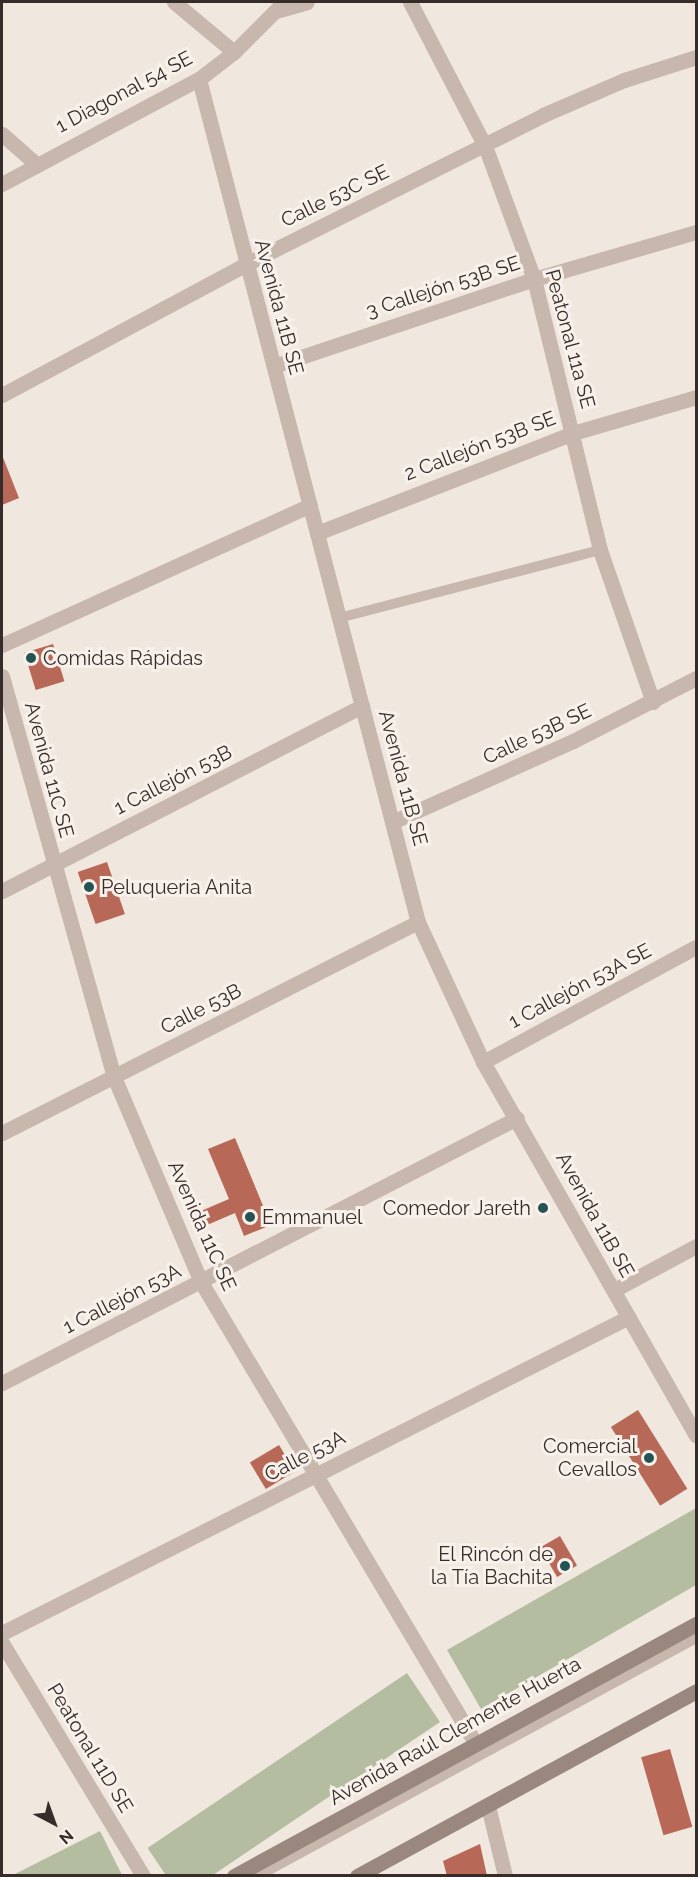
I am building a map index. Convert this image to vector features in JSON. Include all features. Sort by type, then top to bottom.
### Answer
[{"type":"main road","name":"Avenida Raúl Clemente Huerta","points":[[234,1875],[696,1624]]},
{"type":"main road","points":[[357,1875],[488,1806],[696,1691]]},
{"type":"street","points":[[174,2],[234,52]]},
{"type":"street","points":[[280,6],[307,2]]},
{"type":"street","name":"Peatonal 11a SE","points":[[410,2],[485,146],[534,279],[600,550],[653,702]]},
{"type":"street","name":"1 Diagonal 54 SE","points":[[2,183],[35,163],[199,79],[234,52],[280,6]]},
{"type":"street","name":"Calle 53C SE","points":[[2,395],[246,264],[543,115],[624,80],[696,57]]},
{"type":"street","name":"Avenida 11B SE","points":[[199,79],[418,922],[483,1062],[696,1435]]},
{"type":"street","points":[[2,134],[35,163]]},
{"type":"street","name":"3 Callejón 53B SE","points":[[273,366],[534,279],[696,232]]},
{"type":"street","name":"2 Callejón 53B SE","points":[[317,533],[573,433],[696,397]]},
{"type":"street","points":[[2,645],[309,505]]},
{"type":"street","name":"Avenida 11C SE","points":[[2,676],[114,1077],[201,1282],[476,1744]]},
{"type":"street","name":"Calle 53B SE","points":[[392,822],[653,702],[696,678]]},
{"type":"street","name":"1 Callejón 53B","points":[[2,891],[362,706]]},
{"type":"street","name":"Calle 53B","points":[[2,1133],[418,922]]},
{"type":"street","name":"1 Callejón 53A SE","points":[[483,1062],[696,946]]},
{"type":"street","name":"1 Callejón 53A","points":[[2,1383],[517,1118]]},
{"type":"street","points":[[614,1290],[696,1246]]},
{"type":"street","name":"Calle 53A","points":[[2,1633],[629,1317]]},
{"type":"street","name":"Peatonal 11D SE","points":[[2,1643],[143,1875]]},
{"type":"street","points":[[488,1806],[505,1875]]},
{"type":"lane","points":[[339,618],[600,550]]},
{"type":"lane","points":[[258,1875],[696,1638]]},
{"type":"green space","points":[[696,1508],[696,1585],[481,1709],[447,1650]]},
{"type":"green space","points":[[407,1673],[440,1722],[212,1876],[166,1876],[148,1848]]},
{"type":"green space","points":[[100,1831],[122,1875],[13,1875]]},
{"type":"building","points":[[2,455],[19,498],[2,505]]},
{"type":"building","points":[[53,644],[64,681],[36,690],[24,653]]},
{"type":"building","points":[[107,862],[125,914],[96,924],[78,872]]},
{"type":"building","points":[[235,1138],[271,1225],[244,1236],[235,1213],[207,1225],[201,1211],[229,1199],[208,1149]]},
{"type":"building","name":"Comercial Cevallos","points":[[638,1410],[687,1489],[660,1506],[611,1427]]},
{"type":"building","points":[[279,1445],[295,1472],[266,1489],[250,1463]]},
{"type":"building","points":[[560,1536],[577,1565],[557,1577],[540,1548]]},
{"type":"building","points":[[670,1749],[692,1827],[663,1835],[641,1757]]},
{"type":"building","points":[[480,1844],[487,1876],[447,1876],[443,1861]]},
{"type":"place","name":"Comidas Rápidas","points":[[31,658]]},
{"type":"place","name":"Peluqueria Anita","points":[[89,887]]},
{"type":"place","name":"Comedor Jareth","points":[[543,1208]]},
{"type":"place","name":"Emmanuel","points":[[250,1217]]},
{"type":"place","name":"Comercial Cevallos","points":[[649,1458]]},
{"type":"place","name":"El Rincón de la Tía Bachita","points":[[565,1566]]}]
